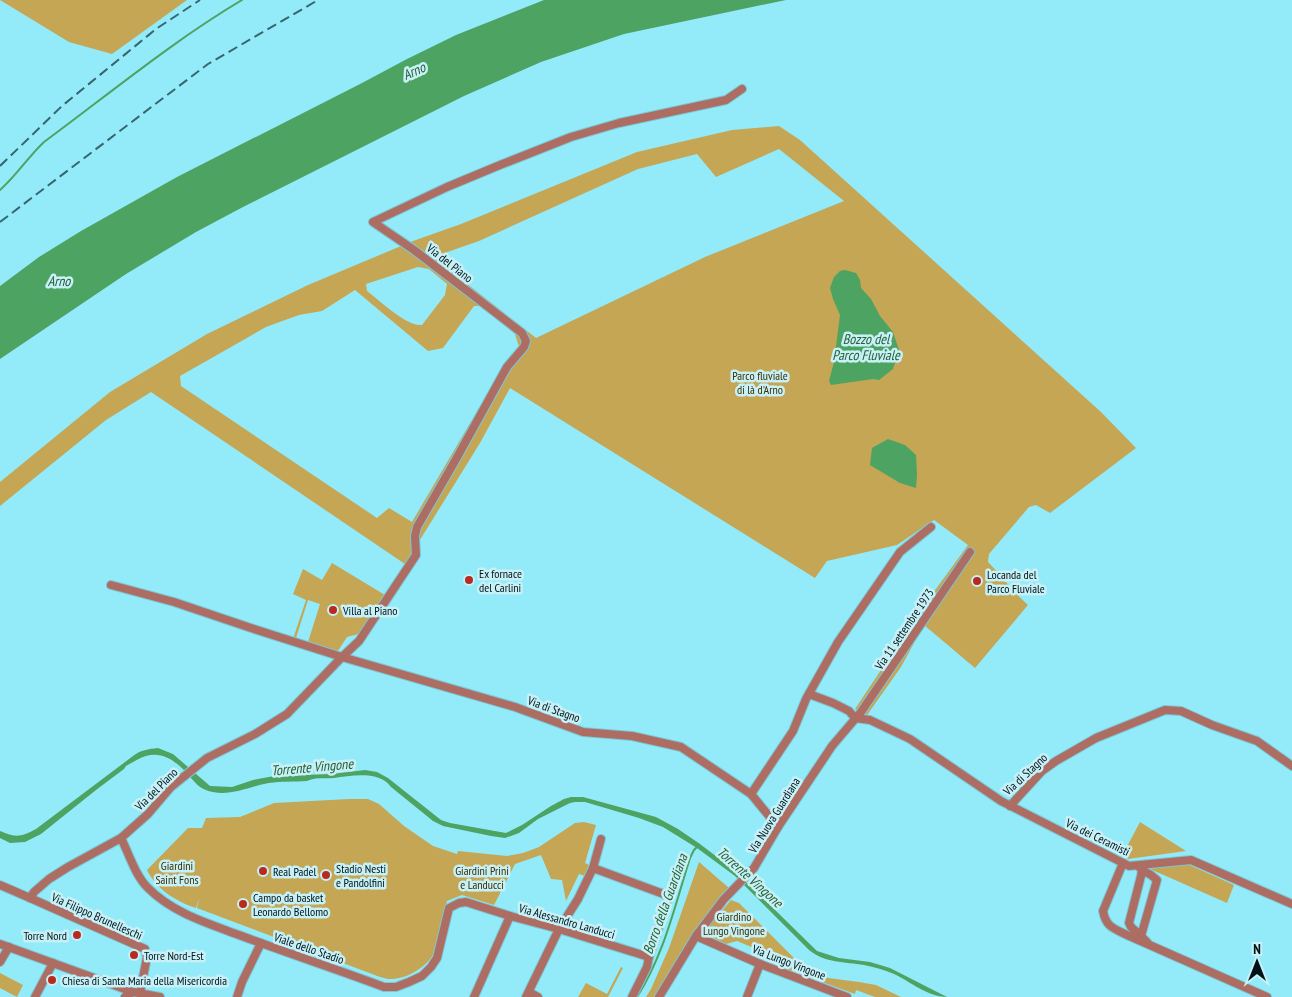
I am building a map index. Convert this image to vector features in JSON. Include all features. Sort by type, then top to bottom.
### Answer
[{"type":"street","name":"Via del Piano","points":[[30,898],[49,879],[121,838],[148,814],[171,787],[202,762],[255,734],[287,714],[359,640],[416,555],[414,536],[417,527],[507,367],[524,347],[526,341],[522,333],[414,250],[373,222],[447,187],[570,137],[619,123],[726,100],[742,89]]},
{"type":"street","points":[[751,794],[793,731],[809,694],[838,642],[900,552],[931,528]]},
{"type":"street","name":"Via 11 settembre 1973","points":[[856,718],[970,552]]},
{"type":"street","points":[[111,585],[174,602],[342,656]]},
{"type":"street","name":"Via di Stagno","points":[[342,656],[514,707],[583,732],[632,736],[681,747],[751,794],[778,827]]},
{"type":"street","name":"Via di Stagno","points":[[809,694],[833,702],[849,711],[856,718],[870,720],[910,739],[1010,806],[1042,771],[1056,760],[1096,738],[1165,710],[1181,711],[1212,725],[1257,741],[1292,766]]},
{"type":"street","name":"Via Nuova Guardiana","points":[[659,997],[696,936],[724,899],[754,868],[778,827],[832,746],[856,718]]},
{"type":"street","name":"Via dei Ceramisti","points":[[1010,806],[1130,866],[1140,868],[1191,860],[1292,904]]},
{"type":"street","name":"Viale dello Stadio","points":[[121,838],[139,877],[148,888],[166,903],[186,914],[261,943],[384,986],[396,986],[422,976],[431,967],[437,958],[450,908],[459,903],[466,902],[479,906]]},
{"type":"street","points":[[538,997],[527,995],[559,929],[578,899],[593,868],[601,840]]},
{"type":"street","points":[[1123,862],[1103,911],[1109,926],[1267,997]]},
{"type":"street","points":[[593,868],[670,896],[647,967],[632,997]]},
{"type":"street","points":[[1140,868],[1141,876],[1129,923],[1151,945]]},
{"type":"street","points":[[1140,868],[1157,880],[1142,936]]},
{"type":"street","name":"Via Filippo Brunelleschi","points":[[0,886],[145,949],[147,957],[137,992]]},
{"type":"street","name":"Via Alessandro Landucci","points":[[479,906],[649,957]]},
{"type":"street","points":[[474,997],[510,916]]},
{"type":"street","name":"Via Lungo Vingone","points":[[696,936],[760,964],[847,997]]},
{"type":"street","points":[[237,997],[242,982],[261,943]]},
{"type":"street","points":[[0,944],[137,992],[160,997]]},
{"type":"street","points":[[0,962],[8,947]]},
{"type":"street","points":[[35,997],[52,963]]},
{"type":"street","points":[[747,997],[760,964]]},
{"type":"street","points":[[125,997],[137,992]]},
{"type":"green space","points":[[0,0],[187,0],[112,54],[69,42]]},
{"type":"green space","name":"Parco fluviale di là d'Arno","points":[[779,126],[800,140],[1101,412],[1136,448],[1050,513],[1036,505],[1029,507],[989,554],[988,562],[1028,605],[975,668],[924,625],[901,667],[867,715],[855,709],[925,604],[968,545],[934,520],[897,545],[827,561],[815,578],[510,388],[480,443],[405,564],[151,392],[106,420],[0,506],[0,482],[110,392],[207,334],[308,285],[637,152],[732,130]],"holes":[[[779,149],[844,201],[705,257],[536,338],[433,257],[479,241],[638,169],[697,154],[716,177]],[[418,267],[429,269],[447,284],[445,295],[422,325],[409,322],[393,312],[367,291],[366,284]],[[355,290],[428,351],[443,348],[474,306],[480,306],[515,334],[519,347],[503,367],[412,522],[389,508],[377,518],[181,386],[180,376],[266,327],[299,315],[322,311]]]},
{"type":"green space","name":"Villa al Piano","points":[[332,563],[385,595],[362,633],[347,637],[336,654],[293,639],[306,600],[293,594],[303,569],[322,580]],"holes":[[[308,600],[320,604],[308,642],[296,638]]]},
{"type":"green space","name":"Stadio Nesti e Pandolfini","points":[[368,799],[379,804],[404,826],[433,846],[457,854],[458,851],[507,856],[523,853],[539,847],[575,823],[584,822],[596,825],[585,863],[589,865],[585,876],[579,874],[566,901],[562,880],[551,879],[541,855],[515,864],[494,905],[462,895],[447,901],[433,955],[425,965],[414,973],[394,979],[374,975],[197,908],[199,898],[196,908],[182,902],[161,889],[147,870],[188,828],[202,828],[206,818],[240,817],[274,803]]},
{"type":"green space","points":[[1140,822],[1186,851],[1128,859],[1122,856]]},
{"type":"green space","points":[[699,862],[729,888],[690,939],[659,997],[646,997],[669,948]]},
{"type":"green space","points":[[1183,862],[1234,885],[1227,903],[1141,865]]},
{"type":"green space","name":"Giardino Lungo Vingone","points":[[731,900],[739,903],[798,962],[812,971],[828,978],[876,985],[901,997],[875,997],[856,990],[855,994],[781,967],[783,960],[737,941],[726,944],[703,933]]},
{"type":"green space","points":[[621,967],[623,968],[608,997],[578,997],[586,983],[607,994]]},
{"type":"green space","points":[[0,973],[23,985],[17,997],[0,988]]},
{"type":"water","name":"Arno","points":[[544,0],[786,0],[624,34],[541,62],[464,96],[196,232],[126,274],[0,359],[0,286],[39,257],[177,177],[407,59],[456,35]]},
{"type":"water","name":"Bozzo del Parco Fluviale","points":[[845,270],[856,273],[860,280],[861,288],[871,299],[880,316],[893,332],[899,350],[893,369],[879,380],[873,379],[831,385],[829,381],[834,362],[840,315],[830,288],[834,277],[840,271]]},
{"type":"water","points":[[888,439],[905,445],[916,455],[916,488],[900,483],[870,465],[872,448]]},
{"type":"water","points":[[158,748],[173,754],[210,786],[232,787],[274,776],[332,774],[365,770],[377,772],[388,778],[441,820],[506,833],[551,806],[571,797],[583,797],[656,817],[678,829],[734,870],[817,951],[839,958],[870,962],[890,968],[947,997],[933,995],[883,970],[864,965],[828,960],[815,954],[735,876],[697,848],[663,827],[585,802],[570,803],[538,819],[519,833],[505,838],[443,826],[433,821],[386,782],[372,776],[356,775],[307,781],[274,782],[234,792],[220,793],[203,789],[172,760],[160,755],[153,755],[143,757],[126,766],[41,834],[25,842],[10,843],[0,838],[0,831],[18,836],[36,829],[136,754]]},
{"type":"waterway","points":[[0,190],[44,142],[166,50],[242,0]]},
{"type":"waterway","name":"Borro della Guardiana","points":[[637,997],[662,947],[690,858],[697,847]]},
{"type":"railway","points":[[0,166],[62,106],[156,29],[200,0]]},
{"type":"railway","points":[[0,222],[208,64],[318,0]]},
{"type":"place","name":"Ex fornace del Carlini","points":[[469,580]]},
{"type":"place","name":"Locanda del Parco Fluviale","points":[[977,581]]},
{"type":"place","name":"Villa al Piano","points":[[333,610]]},
{"type":"place","name":"Real Padel","points":[[263,871]]},
{"type":"place","name":"Stadio Nesti e Pandolfini","points":[[326,875]]},
{"type":"place","name":"Campo da basket Leonardo Bellomo","points":[[243,904]]},
{"type":"place","name":"Torre Nord","points":[[77,935]]},
{"type":"place","name":"Torre Nord-Est","points":[[134,955]]},
{"type":"place","name":"Chiesa di Santa Maria della Misericordia","points":[[52,980]]},
{"type":"water label","name":"Torrente Vingone","points":[[312,767]]},
{"type":"water label","name":"Torrente Vingone","points":[[750,877]]},
{"type":"park label","name":"Giardini Saint Fons","points":[[177,872]]},
{"type":"park label","name":"Giardini Prini e Landucci","points":[[482,877]]}]
